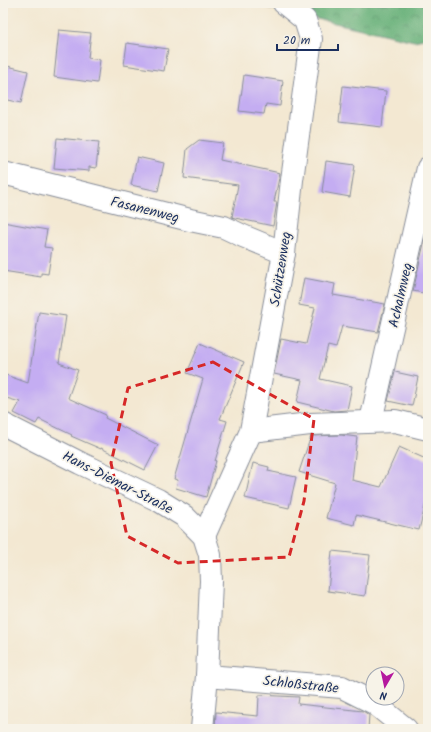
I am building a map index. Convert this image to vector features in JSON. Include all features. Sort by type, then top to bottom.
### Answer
[{"type":"street","name":"Schützenweg","points":[[204,536],[251,431],[284,253],[292,180],[311,39],[305,20],[284,3]]},
{"type":"street","name":"Achalmweg","points":[[371,421],[428,168]]},
{"type":"street","name":"Fasanenweg","points":[[3,173],[190,220],[224,227],[284,253]]},
{"type":"street","points":[[251,431],[310,424],[371,421],[395,421],[428,429]]},
{"type":"street","name":"Hans-Diemar-Straße","points":[[3,424],[158,500],[184,516],[204,536],[210,555],[211,581],[207,676],[202,729]]},
{"type":"street","name":"Schloßstraße","points":[[207,676],[342,687],[374,702],[406,729]]},
{"type":"highlighted area","points":[[213,362],[314,419],[304,501],[289,557],[178,563],[127,536],[111,463],[128,388]]},
{"type":"green space","points":[[247,3],[428,3],[428,38],[414,41]]},
{"type":"building","points":[[59,30],[91,33],[88,58],[100,60],[97,83],[54,77]]},
{"type":"building","points":[[127,43],[168,49],[164,71],[124,65]]},
{"type":"building","points":[[3,65],[28,71],[21,103],[3,99]]},
{"type":"building","points":[[244,75],[283,81],[280,106],[266,104],[264,114],[239,111]]},
{"type":"building","points":[[343,86],[386,91],[382,127],[339,122]]},
{"type":"building","points":[[57,138],[99,142],[96,168],[89,167],[89,171],[54,168]]},
{"type":"building","points":[[199,140],[223,143],[220,160],[280,173],[274,202],[277,202],[273,226],[232,217],[238,185],[184,178],[187,149]]},
{"type":"building","points":[[137,157],[164,163],[158,191],[131,185]]},
{"type":"building","points":[[326,161],[355,165],[350,197],[322,192]]},
{"type":"building","points":[[3,222],[47,230],[44,247],[52,248],[48,274],[41,273],[41,277],[3,271]]},
{"type":"building","points":[[425,239],[428,239],[428,294],[413,291]]},
{"type":"building","points":[[304,278],[335,284],[333,295],[385,304],[378,332],[342,326],[336,348],[328,346],[320,379],[352,386],[347,410],[334,411],[297,402],[302,380],[274,374],[281,339],[306,344],[315,308],[299,305]]},
{"type":"building","points":[[39,312],[66,316],[59,363],[78,370],[68,398],[106,415],[105,418],[158,445],[145,470],[101,448],[71,436],[72,435],[39,419],[36,424],[14,413],[20,402],[3,397],[3,374],[28,383]]},
{"type":"building","points":[[200,343],[244,362],[220,419],[227,421],[206,497],[176,488],[178,480],[174,479],[203,379],[187,373]]},
{"type":"building","points":[[395,372],[418,377],[412,406],[388,401]]},
{"type":"building","points":[[341,435],[357,437],[352,480],[381,487],[399,447],[428,460],[428,494],[419,530],[356,515],[354,525],[326,518],[335,483],[299,472],[311,436]]},
{"type":"building","points":[[253,463],[269,467],[268,471],[296,477],[289,508],[245,498]]},
{"type":"building","points":[[332,551],[370,555],[365,596],[328,591]]},
{"type":"building","points":[[259,695],[299,697],[298,704],[363,711],[369,715],[368,729],[215,729],[216,712],[258,716]]}]
